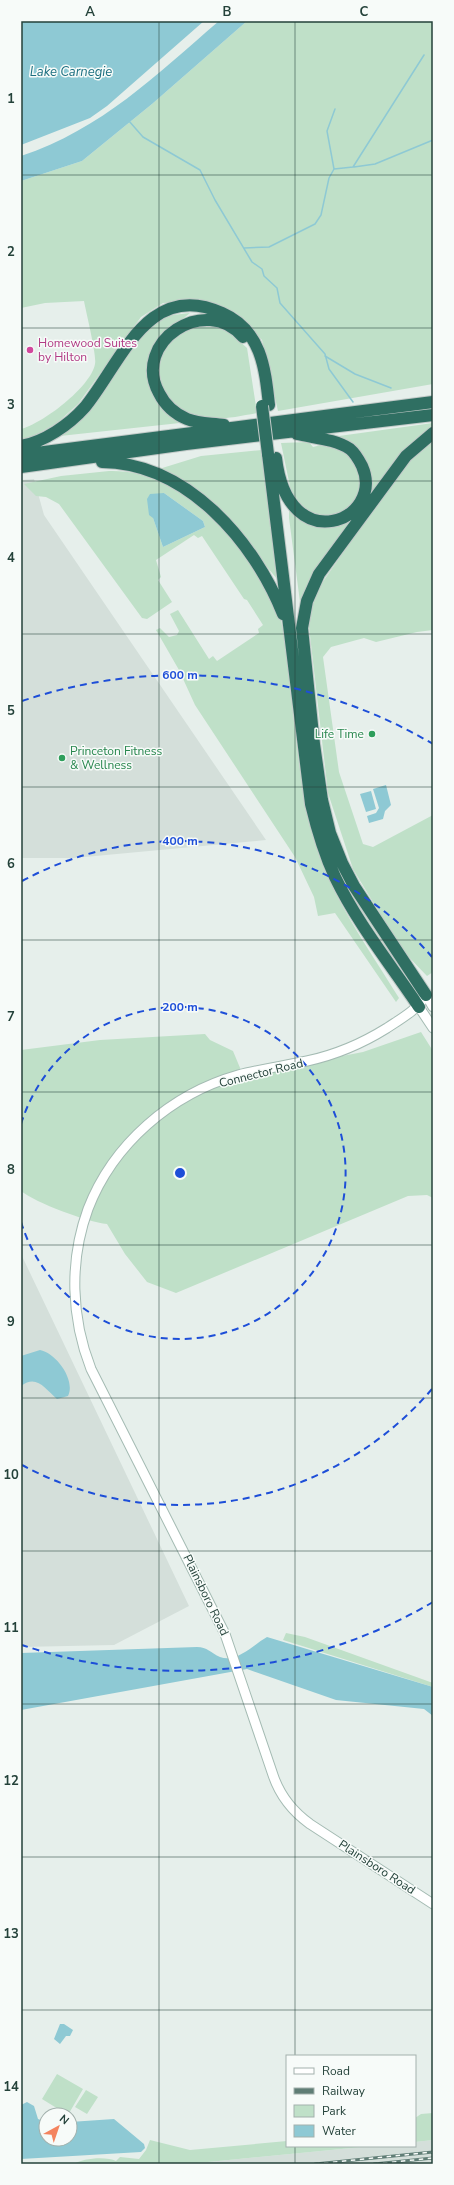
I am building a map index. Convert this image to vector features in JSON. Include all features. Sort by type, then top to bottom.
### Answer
[{"type":"highway","points":[[21,446],[43,438],[69,422],[88,402],[142,326],[166,311],[181,307],[201,307],[214,309],[235,319],[248,331],[260,353],[309,727],[314,744]]},
{"type":"highway","points":[[239,426],[188,419],[172,409],[161,397],[154,382],[153,367],[158,348],[170,334],[181,326],[199,320],[220,322],[231,327],[248,343],[254,356],[266,405]]},
{"type":"highway","points":[[21,455],[433,402]]},
{"type":"highway","points":[[21,467],[286,432],[433,415]]},
{"type":"highway","points":[[273,457],[283,491],[290,504],[300,513],[312,520],[331,522],[344,518],[357,506],[364,496],[366,487],[364,471],[356,456],[350,449],[330,440],[286,432]]},
{"type":"highway","points":[[430,1003],[354,886],[342,863],[330,833],[322,800],[314,744],[302,628],[308,597],[326,564],[401,463],[419,443],[433,433]]},
{"type":"highway","points":[[273,457],[289,630],[311,804],[320,839],[344,894],[419,1007]]},
{"type":"highway","points":[[78,460],[86,462],[120,463],[152,472],[197,498],[235,533],[256,560],[273,590],[289,630]]},
{"type":"street","points":[[430,1003],[419,1007],[433,1028]]},
{"type":"street","name":"Connector Road","points":[[84,1223],[94,1196],[119,1154],[148,1124],[186,1096],[238,1075],[309,1061],[354,1046],[372,1038],[419,1007]]},
{"type":"street","name":"Plainsboro Road","points":[[84,1223],[76,1259],[75,1291],[79,1327],[86,1353],[104,1397],[207,1596],[233,1654],[277,1787],[286,1802],[310,1824],[433,1904]]},
{"type":"shaded area","points":[[34,479],[44,515],[266,840],[74,858],[21,858],[21,480]]},
{"type":"shaded area","points":[[21,1254],[189,1606],[114,1645],[21,1647]]},
{"type":"shaded area","points":[[433,2140],[433,2164],[188,2164],[362,2147],[416,2147],[416,2142]]},
{"type":"green space","points":[[247,21],[433,21],[433,384],[278,411],[262,340],[236,313],[203,301],[163,303],[141,317],[78,404],[57,423],[34,436],[21,440],[21,429],[30,426],[53,412],[85,383],[92,373],[95,359],[84,301],[45,303],[21,308],[21,181],[82,161],[152,104]]},
{"type":"green space","points":[[190,313],[159,338],[148,361],[151,388],[189,422],[60,436],[144,332],[164,316]]},
{"type":"green space","points":[[204,324],[226,329],[247,348],[257,413],[214,419],[192,415],[182,411],[173,404],[155,378],[163,346],[179,330]]},
{"type":"green space","points":[[433,423],[433,430],[364,505],[370,470],[358,451],[339,436]]},
{"type":"green space","points":[[433,441],[433,630],[417,632],[376,642],[364,638],[331,647],[323,657],[339,772],[363,844],[373,847],[433,815],[433,972],[427,976],[402,950],[353,869],[328,793],[308,618],[313,596],[356,534],[402,470],[420,449]]},
{"type":"green space","points":[[309,442],[313,447],[329,443],[344,450],[359,465],[361,483],[355,505],[336,515],[323,517],[318,516],[293,501],[281,443]]},
{"type":"green space","points":[[262,450],[278,557],[277,579],[214,503],[159,469],[201,456]]},
{"type":"green space","points":[[123,471],[148,476],[171,486],[192,500],[224,528],[252,562],[268,587],[278,609],[283,629],[304,796],[319,856],[338,898],[362,940],[399,998],[396,1002],[335,913],[318,916],[314,897],[295,857],[195,705],[179,670],[156,630],[160,628],[169,637],[177,635],[179,631],[170,614],[178,610],[209,659],[213,656],[217,661],[259,633],[258,629],[263,625],[202,536],[198,538],[194,535],[156,560],[161,577],[158,580],[172,602],[147,619],[142,618],[59,504],[46,497],[36,496],[24,484],[61,476]],"holes":[[[164,493],[203,521],[205,527],[163,547],[153,518]]]},
{"type":"green space","points":[[289,509],[306,521],[321,526],[336,524],[355,515],[314,571],[300,602],[289,518]]},
{"type":"green space","points":[[330,850],[357,901],[411,983],[414,990],[338,875]]},
{"type":"green space","points":[[421,1032],[433,1051],[433,1198],[427,1195],[408,1196],[176,1293],[147,1282],[125,1254],[107,1224],[87,1220],[62,1211],[38,1201],[21,1191],[21,1050],[100,1040],[205,1034],[210,1040],[233,1051],[243,1075],[363,1052]]},
{"type":"green space","points":[[286,1633],[305,1637],[433,1683],[433,1687],[283,1640]]},
{"type":"green space","points":[[57,2074],[83,2089],[73,2107],[55,2107],[42,2099]]},
{"type":"green space","points":[[86,2090],[98,2097],[87,2114],[78,2109],[78,2107],[75,2107]]},
{"type":"green space","points":[[433,2113],[433,2140],[416,2142],[416,2117],[421,2114]]},
{"type":"green space","points":[[150,2140],[190,2150],[286,2141],[286,2147],[362,2147],[188,2164],[74,2164],[83,2160],[95,2158],[112,2159],[116,2161],[120,2157],[139,2159],[146,2150]]},
{"type":"water","name":"Lake Carnegie","points":[[21,21],[204,21],[107,106],[90,118],[21,145]]},
{"type":"water","points":[[219,21],[247,21],[152,104],[82,161],[21,181],[21,156],[50,145],[103,116],[127,99]]},
{"type":"water","points":[[164,493],[203,521],[205,527],[163,547],[153,518],[149,515],[147,499],[150,494]]},
{"type":"water","points":[[386,785],[391,805],[385,811],[383,819],[369,823],[367,816],[376,813],[379,808],[373,789]]},
{"type":"water","points":[[371,791],[376,809],[366,812],[360,794]]},
{"type":"water","points":[[40,1350],[52,1356],[63,1368],[69,1382],[70,1390],[68,1396],[57,1399],[45,1387],[36,1382],[27,1383],[21,1386],[21,1356]]},
{"type":"water","points":[[267,1637],[433,1687],[433,1716],[424,1709],[336,1700],[247,1669],[21,1710],[21,1653],[197,1647],[209,1650],[220,1657],[233,1658],[245,1652]]},
{"type":"water","points":[[60,2024],[64,2024],[73,2030],[70,2036],[66,2036],[60,2044],[54,2039]]},
{"type":"water","points":[[27,2102],[34,2106],[38,2119],[38,2147],[78,2147],[78,2121],[114,2119],[144,2144],[145,2148],[141,2152],[21,2159],[21,2105]]},
{"type":"waterway","points":[[244,248],[269,247],[315,224],[321,215],[329,178],[334,169],[353,167],[424,55]]},
{"type":"waterway","points":[[334,169],[327,131],[335,109]]},
{"type":"waterway","points":[[129,121],[143,137],[200,170],[215,200],[252,262],[262,269],[264,276],[277,288],[280,303],[325,354],[329,369],[353,402]]},
{"type":"waterway","points":[[354,167],[375,164],[433,140]]},
{"type":"waterway","points":[[325,356],[355,374],[391,388]]},
{"type":"railway","points":[[315,2164],[433,2152]]},
{"type":"railway","points":[[374,2164],[433,2158]]},
{"type":"place","name":"Homewood Suites by Hilton","points":[[30,350]]},
{"type":"place","name":"Life Time","points":[[372,734]]},
{"type":"place","name":"Princeton Fitness & Wellness","points":[[62,758]]}]
